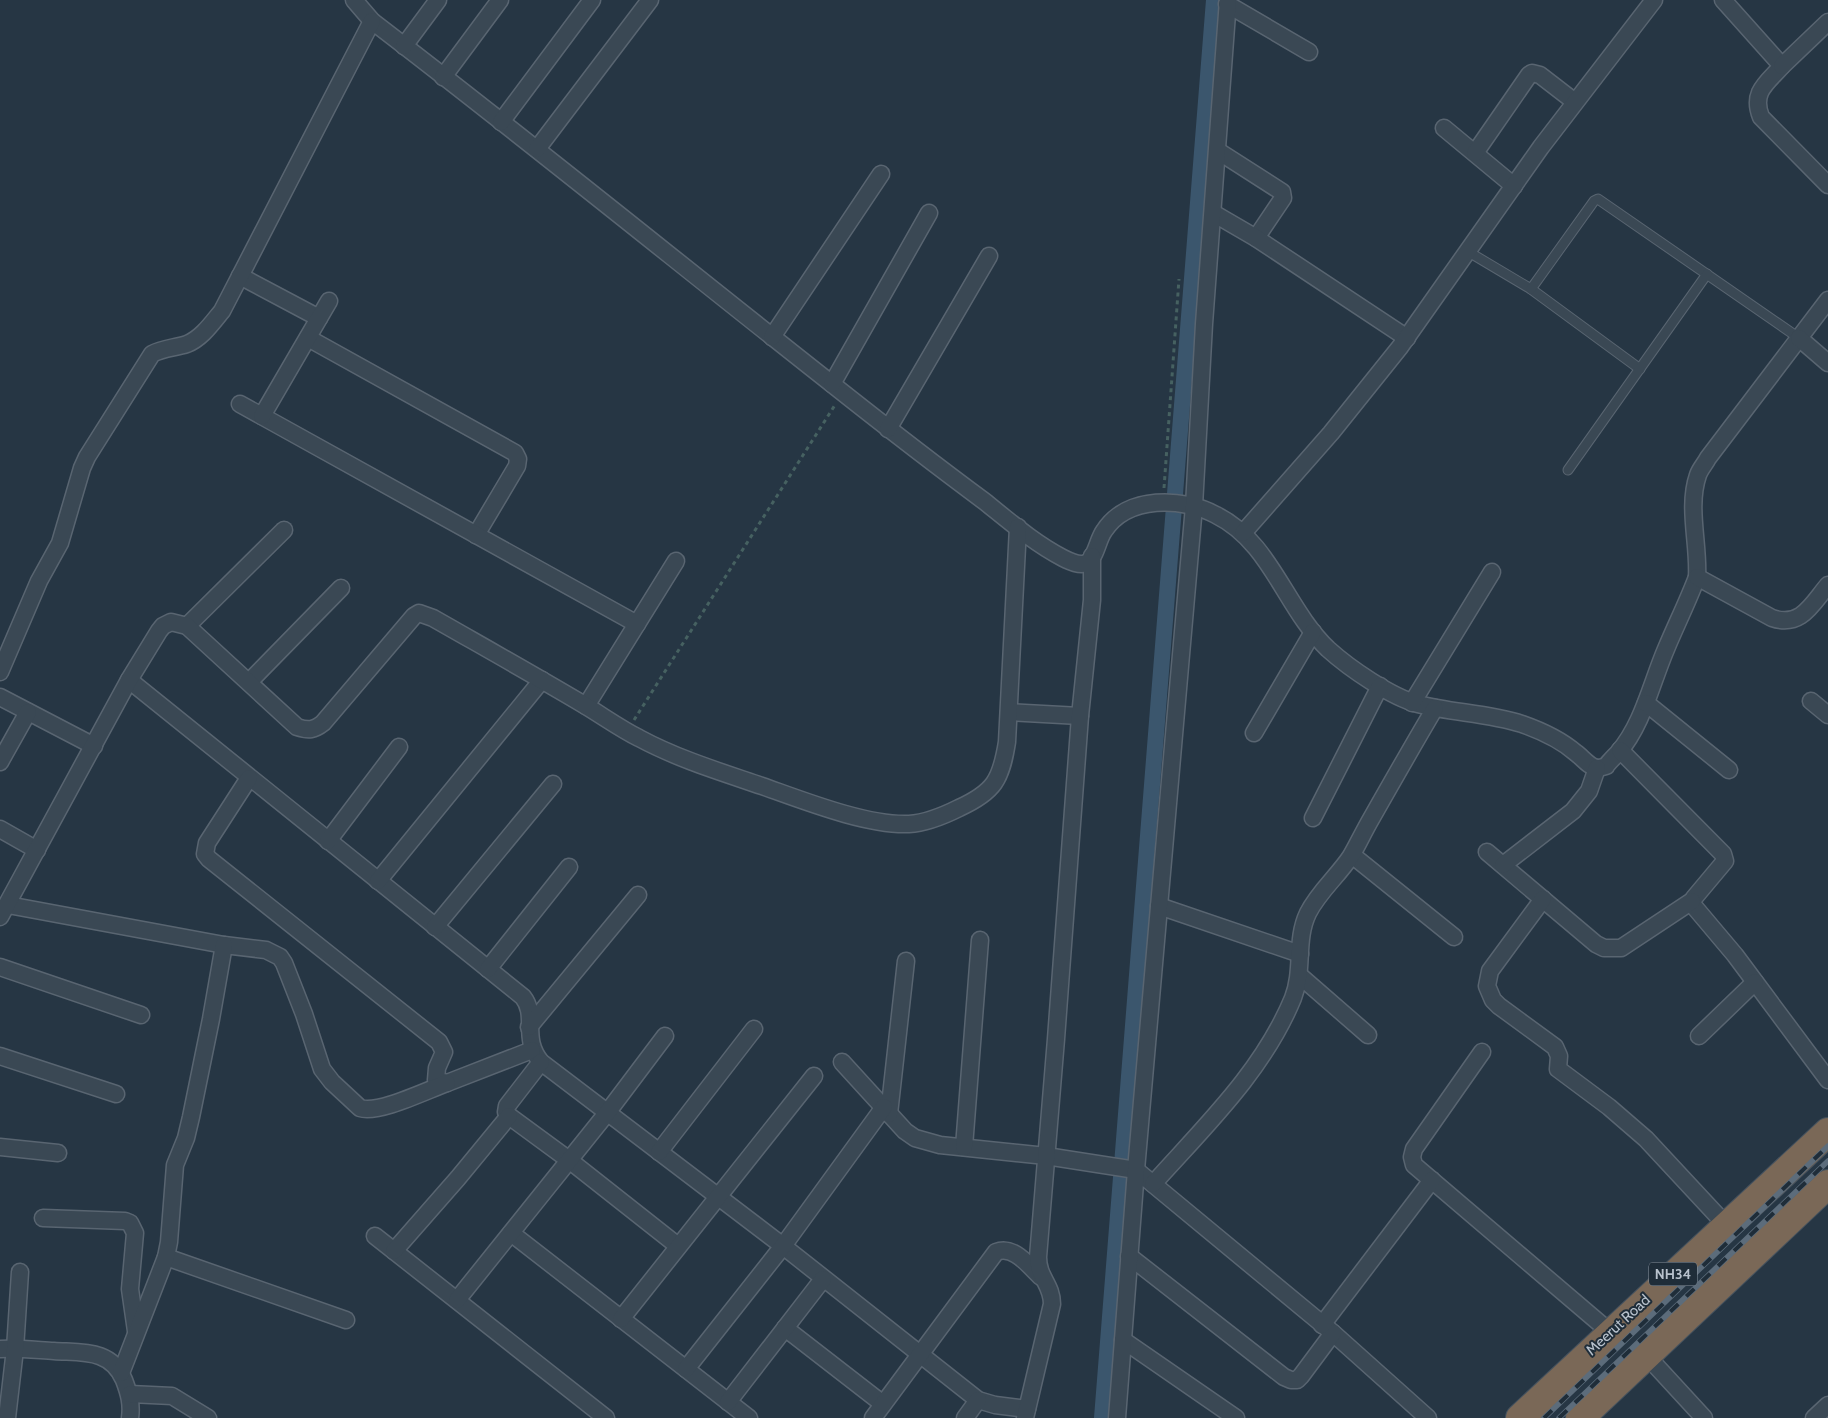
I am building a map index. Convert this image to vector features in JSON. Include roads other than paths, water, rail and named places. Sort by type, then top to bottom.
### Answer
[{"type":"highway","name":"Meerut Road","points":[[1520,1418],[1610,1332],[1828,1132]]},
{"type":"highway","name":"NH34","points":[[1580,1418],[1828,1184]]},
{"type":"street","points":[[354,0],[372,22],[537,149],[837,389],[1055,553],[1070,561],[1082,564],[1088,561],[1104,530],[1118,516],[1130,509],[1145,504],[1178,504],[1220,516],[1243,533],[1261,552],[1312,632],[1330,651],[1380,686],[1412,703],[1484,715],[1523,725],[1560,741],[1590,765],[1597,768],[1604,767],[1631,735],[1646,703],[1655,676],[1697,576],[1694,490],[1698,474],[1708,458],[1828,300]]},
{"type":"street","points":[[404,46],[438,0]]},
{"type":"street","points":[[444,76],[500,0]]},
{"type":"street","points":[[501,122],[592,0]]},
{"type":"street","points":[[537,149],[650,0]]},
{"type":"street","points":[[1243,533],[1331,434],[1407,338],[1467,251],[1575,102],[1654,0]]},
{"type":"street","points":[[1722,0],[1782,66]]},
{"type":"street","points":[[1117,1418],[1129,1256],[1132,1169],[1159,906],[1178,504],[1204,324],[1228,2],[1309,52]]},
{"type":"street","points":[[0,672],[39,581],[60,543],[82,468],[94,445],[152,354],[160,350],[186,344],[196,339],[208,329],[222,311],[372,22]]},
{"type":"street","points":[[1828,22],[1782,66],[1757,97],[1757,107],[1761,117],[1828,185]]},
{"type":"street","points":[[1475,153],[1532,73],[1540,75],[1575,102]]},
{"type":"street","points":[[1444,128],[1514,186]]},
{"type":"street","points":[[1218,152],[1282,192],[1283,198],[1256,238]]},
{"type":"street","points":[[772,337],[881,174]]},
{"type":"street","points":[[837,389],[929,213]]},
{"type":"street","points":[[1213,213],[1256,238],[1407,338]]},
{"type":"street","points":[[888,429],[989,256]]},
{"type":"street","points":[[240,276],[319,318]]},
{"type":"street","points":[[262,416],[329,301]]},
{"type":"street","points":[[308,338],[515,453],[518,459],[517,466],[476,535]]},
{"type":"street","points":[[1799,338],[1828,363]]},
{"type":"street","points":[[240,404],[637,624]]},
{"type":"street","points":[[537,1056],[447,1083],[379,1108],[366,1110],[360,1108],[332,1082],[322,1069],[304,1014],[280,957],[266,950],[4,911],[129,680],[163,626],[171,622],[187,626],[297,727],[307,731],[315,729],[323,723],[414,616],[419,613],[433,618],[542,680],[638,738],[687,760],[845,814],[908,824],[924,822],[943,816],[974,801],[988,790],[997,779],[1003,765],[1009,712],[1018,527]]},
{"type":"street","points":[[187,626],[284,530]]},
{"type":"street","points":[[1041,1277],[1038,1257],[1080,716],[1092,600],[1092,556]]},
{"type":"street","points":[[586,706],[676,561]]},
{"type":"street","points":[[1412,703],[1492,572]]},
{"type":"street","points":[[1697,576],[1782,622],[1790,622],[1799,618],[1828,585]]},
{"type":"street","points":[[248,682],[341,588]]},
{"type":"street","points":[[1254,733],[1312,632]]},
{"type":"street","points":[[129,680],[523,997],[528,1003],[529,1026],[537,1056],[607,1113],[783,1246],[823,1279],[919,1354],[978,1400],[1026,1413],[1052,1304],[1050,1289],[1041,1277],[1010,1250],[1002,1249],[996,1252],[919,1354],[873,1418]]},
{"type":"street","points":[[378,881],[542,680]]},
{"type":"street","points":[[1312,818],[1380,686]]},
{"type":"street","points":[[0,697],[94,746]]},
{"type":"street","points":[[1811,701],[1828,715]]},
{"type":"street","points":[[1646,703],[1729,770]]},
{"type":"street","points":[[1153,1184],[1251,1073],[1281,1024],[1294,996],[1299,975],[1300,941],[1308,912],[1352,855],[1435,708]]},
{"type":"street","points":[[0,762],[28,712]]},
{"type":"street","points":[[1009,712],[1080,716]]},
{"type":"street","points":[[328,841],[398,747]]},
{"type":"street","points":[[1487,852],[1596,944],[1604,948],[1621,948],[1692,901],[1724,861],[1723,854],[1620,750]]},
{"type":"street","points":[[1503,864],[1573,811],[1589,791],[1597,768]]},
{"type":"street","points":[[249,778],[207,843],[205,854],[439,1042],[444,1052],[437,1068],[436,1080],[447,1083]]},
{"type":"street","points":[[435,927],[553,784]]},
{"type":"street","points":[[0,828],[37,850]]},
{"type":"street","points":[[1352,855],[1454,937]]},
{"type":"street","points":[[488,969],[569,867]]},
{"type":"street","points":[[529,1026],[638,895]]},
{"type":"street","points":[[1543,899],[1490,971],[1487,986],[1490,993],[1499,1006],[1555,1047],[1559,1056],[1558,1069],[1609,1107],[1646,1139],[1726,1225]]},
{"type":"street","points":[[1692,901],[1694,908],[1735,955],[1828,1080]]},
{"type":"street","points":[[1159,906],[1300,954]]},
{"type":"street","points":[[964,1146],[980,940]]},
{"type":"street","points":[[121,1373],[166,1257],[169,1242],[175,1165],[186,1138],[191,1117],[224,945]]},
{"type":"street","points":[[686,1369],[887,1111],[906,961]]},
{"type":"street","points":[[0,967],[141,1015]]},
{"type":"street","points":[[1299,975],[1368,1035]]},
{"type":"street","points":[[1699,1036],[1755,982]]},
{"type":"street","points":[[659,1152],[754,1029]]},
{"type":"street","points":[[457,1300],[570,1160],[665,1036]]},
{"type":"street","points":[[1482,1052],[1414,1149],[1412,1156],[1414,1165],[1610,1332]]},
{"type":"street","points":[[0,1056],[116,1094]]},
{"type":"street","points":[[537,1056],[507,1106],[506,1112],[508,1116],[570,1160],[678,1246]]},
{"type":"street","points":[[842,1062],[905,1131],[915,1138],[940,1145],[1046,1156],[1132,1169],[1153,1184],[1327,1329],[1428,1418]]},
{"type":"street","points":[[621,1319],[814,1076]]},
{"type":"street","points":[[394,1251],[458,1178],[508,1116]]},
{"type":"street","points":[[0,1147],[58,1153]]},
{"type":"street","points":[[1129,1256],[1284,1377],[1297,1380],[1302,1376],[1327,1329],[1432,1180]]},
{"type":"street","points":[[43,1218],[125,1221],[130,1223],[135,1233],[130,1289],[136,1333]]},
{"type":"street","points":[[511,1233],[749,1418]]},
{"type":"street","points":[[376,1236],[606,1418]]},
{"type":"street","points":[[166,1257],[346,1320]]},
{"type":"street","points":[[7,1418],[8,1349],[20,1272]]},
{"type":"street","points":[[728,1402],[823,1279]]},
{"type":"street","points":[[785,1328],[883,1404]]},
{"type":"street","points":[[1123,1340],[1236,1418]]},
{"type":"street","points":[[8,1349],[90,1353],[105,1358],[113,1363],[121,1373],[130,1394],[130,1418]]},
{"type":"street","points":[[1646,1356],[1704,1418]]},
{"type":"street","points":[[130,1394],[172,1396],[208,1418]]},
{"type":"street","points":[[965,1418],[978,1400]]},
{"type":"street","points":[[1814,1418],[1828,1405]]},
{"type":"lane","points":[[1531,289],[1596,199],[1799,338]]},
{"type":"lane","points":[[1467,251],[1531,289],[1640,369]]},
{"type":"lane","points":[[1568,470],[1707,274]]},
{"type":"waterway","points":[[1102,1418],[1214,0]]},
{"type":"railway","points":[[1544,1418],[1828,1146]]},
{"type":"railway","points":[[1559,1418],[1828,1161]]}]
